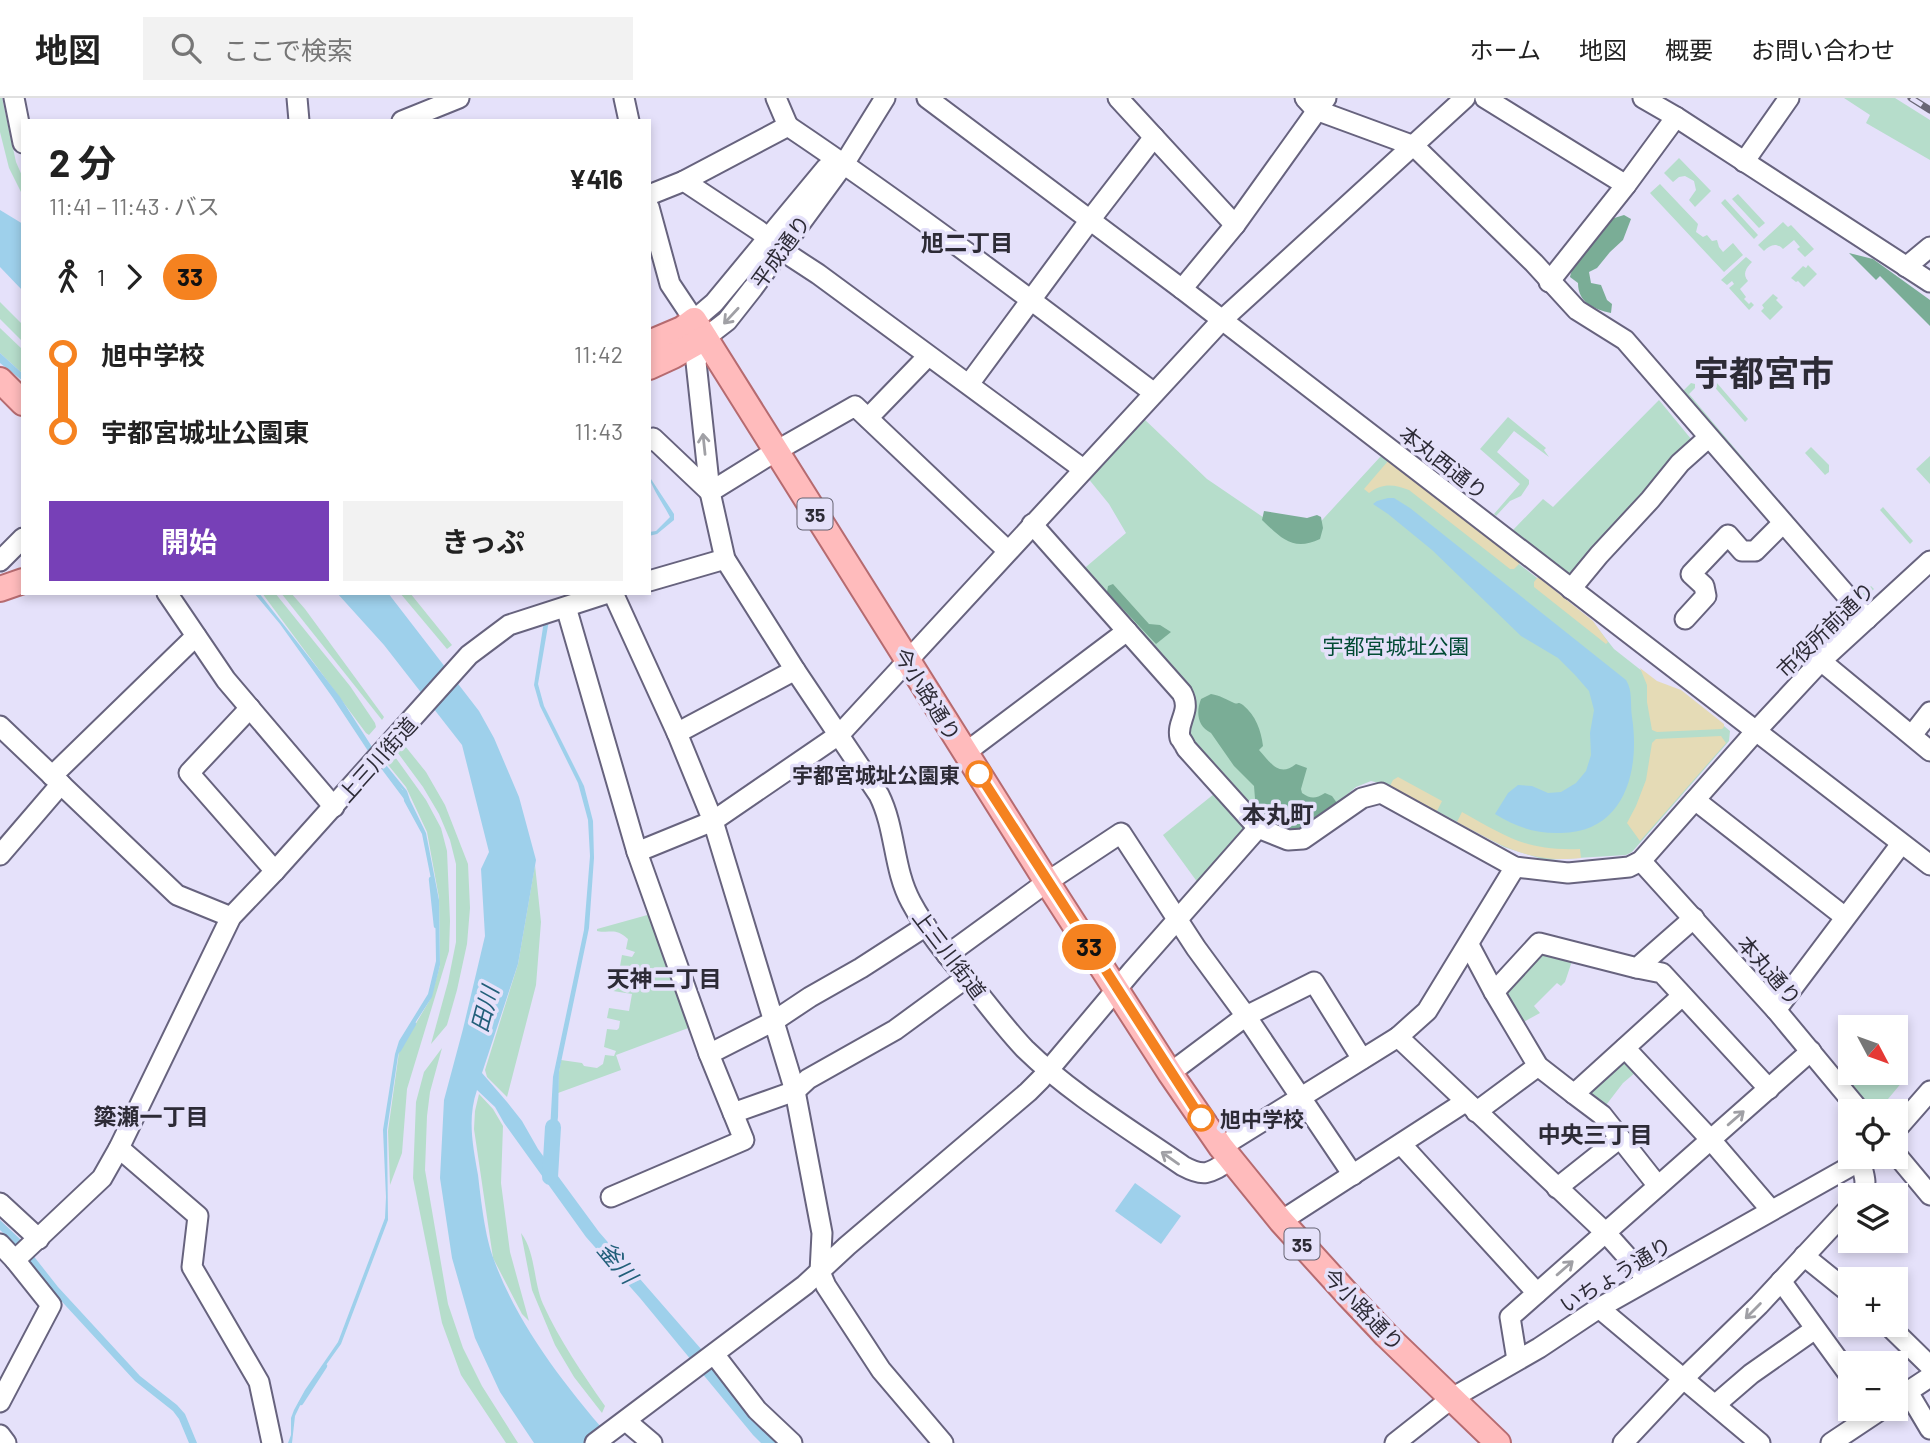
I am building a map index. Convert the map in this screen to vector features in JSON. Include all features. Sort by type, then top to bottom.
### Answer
[{"type":"main road","name":"平成通り","points":[[651,342],[682,329],[699,329]]},
{"type":"main road","name":"平成通り","points":[[651,366],[673,356],[699,329]]},
{"type":"main road","name":"今小路通り","points":[[699,329],[965,753],[1170,1073],[1226,1153],[1281,1221],[1386,1335],[1498,1443]]},
{"type":"main road","points":[[0,380],[21,401]]},
{"type":"main road","points":[[0,589],[21,582]]},
{"type":"street","points":[[14,98],[21,133]]},
{"type":"street","points":[[297,98],[299,119]]},
{"type":"street","points":[[413,119],[441,114],[460,98]]},
{"type":"street","points":[[624,98],[629,119]]},
{"type":"street","points":[[776,98],[788,126],[1032,300],[1154,393]]},
{"type":"street","name":"本丸西通り","points":[[927,98],[1223,320],[1930,865]]},
{"type":"street","points":[[1118,98],[1235,225]]},
{"type":"street","points":[[637,852],[713,821],[840,734],[1223,320],[1465,98]]},
{"type":"street","points":[[1485,98],[1626,185]]},
{"type":"street","points":[[1643,98],[1930,282]]},
{"type":"street","points":[[1744,162],[1789,98]]},
{"type":"street","name":"平成通り","points":[[699,329],[727,321],[775,244],[883,101]]},
{"type":"street","points":[[1182,289],[1235,225],[1274,172],[1316,102],[1414,146],[1534,263],[1577,310],[1625,340],[1867,619]]},
{"type":"street","points":[[1549,282],[1676,117]]},
{"type":"street","points":[[651,194],[684,181],[788,126]]},
{"type":"street","points":[[970,384],[1154,137]]},
{"type":"street","points":[[684,181],[818,274],[1083,469]]},
{"type":"street","points":[[651,214],[670,284],[699,329]]},
{"type":"street","points":[[1906,267],[1930,247]]},
{"type":"street","name":"上三川街道","points":[[699,329],[696,362],[710,492],[725,559],[879,795],[887,811],[905,891],[926,926],[1018,1041],[1049,1070],[1142,1138],[1198,1174],[1213,1171],[1226,1153]]},
{"type":"street","points":[[868,418],[928,356]]},
{"type":"street","points":[[651,438],[710,492],[775,451],[855,406],[1008,551]]},
{"type":"street","points":[[1571,589],[1680,463],[1708,438]]},
{"type":"street","points":[[1685,619],[1706,596],[1704,586],[1691,574],[1728,535],[1742,551],[1755,551],[1783,523]]},
{"type":"street","points":[[1032,524],[1182,693],[1186,709],[1180,730],[1186,748],[1258,828],[1288,840],[1303,839],[1362,798],[1381,793],[1515,867],[1568,873],[1629,867],[1641,861]]},
{"type":"street","points":[[0,561],[21,540]]},
{"type":"street","points":[[651,580],[725,559]]},
{"type":"street","name":"市役所前通り","points":[[1641,861],[1821,661],[1930,561]]},
{"type":"street","name":"上三川街道","points":[[168,595],[226,680],[334,807],[465,660],[509,625],[604,595]]},
{"type":"street","points":[[612,595],[677,733],[713,821],[795,1091],[822,1233],[820,1272],[826,1286],[881,1370],[943,1443]]},
{"type":"street","points":[[565,607],[637,852],[709,1054],[744,1140],[611,1197]]},
{"type":"street","points":[[965,753],[1127,631]]},
{"type":"street","points":[[0,855],[57,780],[196,636]]},
{"type":"street","points":[[1821,661],[1930,751]]},
{"type":"street","points":[[677,733],[795,670]]},
{"type":"street","points":[[250,708],[189,773],[275,871]]},
{"type":"street","points":[[1912,735],[1930,712]]},
{"type":"street","points":[[0,726],[177,895],[231,917]]},
{"type":"street","points":[[1695,800],[1845,917]]},
{"type":"street","points":[[15,1260],[102,1178],[231,917],[334,807]]},
{"type":"street","points":[[595,1443],[805,1285],[1028,1091],[1258,828]]},
{"type":"street","points":[[947,955],[1121,833],[1196,948],[1246,1016],[1353,1175]]},
{"type":"street","points":[[1776,1010],[1901,844]]},
{"type":"street","name":"本丸通り","points":[[1641,861],[1776,1010],[1850,1099]]},
{"type":"street","points":[[1226,1153],[1302,1097],[1398,1037],[1427,1011],[1515,867]]},
{"type":"street","points":[[1637,968],[1694,918]]},
{"type":"street","points":[[709,1054],[774,1021],[926,926]]},
{"type":"street","points":[[1494,992],[1539,943],[1662,973],[1769,1088]]},
{"type":"street","points":[[1469,945],[1538,1066],[1602,1115],[1658,1186]]},
{"type":"street","points":[[733,1113],[795,1091],[808,1079],[895,1030],[966,978]]},
{"type":"street","points":[[1170,1073],[1246,1016],[1314,982],[1362,1059]]},
{"type":"street","points":[[1574,1094],[1682,996]]},
{"type":"street","points":[[1398,1037],[1606,1233],[1647,1279]]},
{"type":"street","points":[[1625,1048],[1711,1140],[1771,1210]]},
{"type":"street","points":[[1517,1360],[1510,1317],[1811,1051]]},
{"type":"street","points":[[1281,1221],[1401,1144],[1471,1107],[1538,1066]]},
{"type":"street","points":[[1908,1116],[1930,1091]]},
{"type":"street","points":[[1557,1188],[1620,1138]]},
{"type":"street","points":[[1401,1144],[1537,1293]]},
{"type":"street","points":[[118,1148],[198,1216],[192,1267],[259,1382],[272,1443]]},
{"type":"street","name":"いちょう通り","points":[[1395,1443],[1452,1398],[1539,1348],[1599,1308],[1845,1169]]},
{"type":"street","points":[[1908,1169],[1930,1195]]},
{"type":"street","points":[[0,1203],[39,1239]]},
{"type":"street","points":[[1623,1443],[1683,1379],[1759,1305],[1838,1220]]},
{"type":"street","points":[[0,1244],[51,1305],[0,1402]]},
{"type":"street","points":[[1804,1256],[1838,1283]]},
{"type":"street","points":[[1781,1281],[1838,1360]]},
{"type":"street","points":[[1599,1308],[1760,1443]]},
{"type":"street","points":[[1714,1405],[1751,1374],[1815,1329]]},
{"type":"street","points":[[1900,1337],[1930,1366]]},
{"type":"street","points":[[707,1360],[792,1443]]},
{"type":"street","points":[[1908,1392],[1930,1377]]},
{"type":"street","points":[[1908,1403],[1930,1429]]},
{"type":"street","points":[[1831,1443],[1862,1421]]},
{"type":"street","points":[[622,1423],[652,1443]]},
{"type":"street","points":[[0,1436],[6,1443]]},
{"type":"green space","points":[[2,98],[21,173],[21,192],[9,168],[0,132]]},
{"type":"green space","points":[[1844,98],[1895,98],[1930,120],[1930,160],[1866,123],[1870,115]]},
{"type":"green space","points":[[1679,158],[1711,191],[1695,207],[1689,200],[1696,190],[1694,181],[1685,176],[1673,182],[1664,173]]},
{"type":"green space","points":[[1660,184],[1698,224],[1696,232],[1703,237],[1707,235],[1712,241],[1717,240],[1723,252],[1733,243],[1743,255],[1724,272],[1650,193]]},
{"type":"green space","points":[[1738,194],[1765,223],[1759,228],[1732,199]]},
{"type":"green space","points":[[1725,199],[1758,235],[1754,239],[1721,203]]},
{"type":"green space","points":[[1624,215],[1631,219],[1623,240],[1597,268],[1589,272],[1591,283],[1601,285],[1607,300],[1612,304],[1611,313],[1588,304],[1581,296],[1578,283],[1570,277],[1579,259],[1611,219]]},
{"type":"green space","points":[[1783,222],[1788,227],[1791,225],[1814,249],[1805,257],[1797,249],[1800,247],[1794,240],[1783,249],[1773,245],[1764,251],[1758,245]]},
{"type":"green space","points":[[1849,253],[1873,259],[1930,300],[1930,326],[1880,276],[1876,280]]},
{"type":"green space","points":[[1746,257],[1752,262],[1745,271],[1748,281],[1740,289],[1746,297],[1744,299],[1754,305],[1749,310],[1729,288],[1734,284],[1732,281],[1727,285],[1721,280]]},
{"type":"green space","points":[[1808,265],[1817,274],[1804,287],[1791,278],[1803,266],[1806,268]]},
{"type":"green space","points":[[1773,294],[1783,307],[1770,320],[1761,311],[1764,308],[1762,305]]},
{"type":"green space","points":[[0,302],[21,323],[21,340],[0,319]]},
{"type":"green space","points":[[0,328],[21,348],[21,372],[0,353]]},
{"type":"green space","points":[[1717,360],[1721,364],[1710,375],[1748,419],[1745,422],[1704,375]]},
{"type":"green space","points":[[1691,383],[1695,384],[1695,388],[1689,394],[1858,594],[1871,586],[1874,589],[1863,600],[1856,600],[1681,393]]},
{"type":"green space","points":[[1659,400],[1696,445],[1573,580],[1513,530],[1543,499],[1553,507]]},
{"type":"green space","name":"宇都宮城址公園","points":[[1142,417],[1207,479],[1301,543],[1381,456],[1592,621],[1614,649],[1656,682],[1724,726],[1730,731],[1729,741],[1632,852],[1626,855],[1545,860],[1504,847],[1390,786],[1371,781],[1356,787],[1332,807],[1267,822],[1189,740],[1194,696],[1080,572],[1126,533],[1109,504],[1087,477],[1102,459],[1106,462]]},
{"type":"green space","points":[[1508,417],[1546,448],[1544,450],[1549,457],[1514,431],[1497,452],[1529,480],[1529,484],[1521,496],[1510,501],[1496,516],[1494,514],[1520,484],[1480,449]]},
{"type":"green space","points":[[1811,447],[1829,465],[1829,472],[1825,475],[1805,453]]},
{"type":"green space","points":[[1930,456],[1930,484],[1916,469]]},
{"type":"green space","points":[[1883,507],[1913,541],[1910,544],[1880,510]]},
{"type":"green space","points":[[1264,511],[1307,518],[1317,515],[1321,517],[1323,528],[1320,539],[1302,544],[1288,541],[1262,520]]},
{"type":"green space","points":[[1113,584],[1149,624],[1160,625],[1171,632],[1156,644],[1107,592],[1108,586]]},
{"type":"green space","points":[[263,595],[277,595],[350,686],[375,723],[376,727],[369,735]]},
{"type":"green space","points":[[283,595],[293,595],[305,609],[384,717],[382,720]]},
{"type":"green space","points":[[402,595],[412,595],[452,645],[447,649]]},
{"type":"green space","points":[[1211,694],[1239,703],[1248,709],[1261,734],[1263,746],[1259,750],[1271,764],[1285,770],[1296,764],[1307,768],[1302,793],[1313,798],[1325,793],[1332,796],[1337,803],[1311,826],[1291,835],[1267,822],[1256,811],[1254,786],[1234,766],[1211,733],[1200,723],[1198,709],[1201,699]]},
{"type":"green space","points":[[401,741],[426,772],[445,805],[468,864],[470,908],[467,944],[447,1025],[431,1044],[456,942],[456,864],[439,814],[395,749]]},
{"type":"green space","points":[[393,754],[426,800],[441,828],[447,851],[450,921],[449,951],[407,1089],[402,1153],[390,1185],[388,1131],[399,1052],[431,998],[440,965],[439,898],[427,832],[406,787],[385,761]]},
{"type":"green space","points":[[1214,794],[1245,830],[1198,883],[1163,835]]},
{"type":"green space","points":[[535,865],[541,922],[536,985],[507,1097],[487,1077],[485,1070],[518,964]]},
{"type":"green space","points":[[651,914],[691,1027],[616,1055],[621,1070],[558,1093],[561,1060],[597,1068],[603,1064],[605,1055],[614,1056],[616,1051],[604,1047],[607,1029],[617,1030],[620,1021],[607,1018],[609,1008],[629,1011],[632,994],[613,991],[614,982],[627,983],[628,974],[619,972],[622,955],[632,957],[635,952],[626,949],[628,939],[623,935],[597,929]]},
{"type":"green space","points":[[1541,951],[1573,958],[1565,982],[1561,986],[1557,983],[1534,1006],[1540,1013],[1518,1025],[1500,994]]},
{"type":"green space","points":[[442,1048],[430,1092],[425,1170],[448,1304],[463,1348],[482,1386],[518,1443],[506,1443],[461,1375],[442,1323],[413,1178],[416,1102],[424,1072]]},
{"type":"green space","points":[[1621,1058],[1636,1072],[1623,1083],[1603,1109],[1584,1091]]},
{"type":"green space","points":[[1851,1085],[1900,1085],[1888,1099],[1863,1099]]},
{"type":"green space","points":[[479,1094],[493,1109],[503,1126],[501,1183],[510,1252],[529,1321],[522,1314],[493,1258],[474,1129]]},
{"type":"green space","points":[[521,1233],[532,1258],[543,1304],[564,1344],[605,1406],[602,1413],[574,1377],[555,1345],[532,1290]]},
{"type":"sand","points":[[1388,461],[1520,563],[1510,569],[1409,490],[1388,486],[1379,487],[1369,493],[1364,489]]},
{"type":"sand","points":[[1538,577],[1593,621],[1608,642],[1606,644],[1534,587]]},
{"type":"sand","points":[[1640,668],[1657,681],[1681,690],[1724,724],[1724,727],[1657,732],[1652,730],[1647,685]]},
{"type":"sand","points":[[1721,736],[1726,743],[1640,841],[1627,823],[1646,780],[1652,743],[1656,739]]},
{"type":"sand","points":[[1398,777],[1442,801],[1437,811],[1390,786]]},
{"type":"sand","points":[[1462,812],[1518,841],[1545,848],[1580,849],[1581,858],[1546,858],[1516,851],[1457,822]]},
{"type":"water","points":[[0,210],[21,223],[21,289],[0,267]]},
{"type":"water","points":[[0,353],[21,372],[21,379],[0,363]]},
{"type":"water","points":[[651,479],[674,514],[674,520],[657,534],[651,536],[651,532],[656,531],[670,517]]},
{"type":"water","points":[[1394,498],[1410,508],[1626,680],[1630,693],[1634,737],[1630,776],[1624,794],[1614,810],[1601,822],[1583,830],[1552,833],[1526,829],[1495,814],[1508,793],[1518,785],[1532,786],[1548,793],[1561,792],[1576,783],[1586,771],[1591,755],[1590,733],[1594,710],[1589,691],[1558,658],[1521,636],[1432,550],[1373,504]]},
{"type":"water","points":[[256,595],[261,595],[340,697],[374,750],[407,791],[426,833],[439,900],[440,965],[432,997],[402,1043],[398,1056],[387,1130],[388,1220],[341,1344],[306,1393],[295,1416],[292,1443],[288,1443],[294,1410],[338,1342],[385,1218],[383,1130],[395,1054],[399,1041],[428,994],[436,961],[435,899],[422,834],[404,801],[403,790],[370,754],[280,624]]},
{"type":"water","points":[[339,595],[390,595],[479,711],[494,738],[519,797],[536,860],[518,964],[482,1073],[522,1121],[538,1149],[599,1232],[783,1443],[761,1443],[753,1435],[586,1237],[495,1107],[477,1090],[472,1111],[473,1143],[486,1230],[494,1260],[530,1333],[615,1443],[534,1443],[500,1392],[475,1338],[452,1258],[440,1178],[444,1100],[485,936],[481,869],[489,852],[462,745],[384,645]]},
{"type":"water","points":[[549,620],[538,684],[544,706],[584,786],[593,821],[594,858],[589,928],[559,1072],[554,1148],[549,1148],[553,1077],[584,930],[590,856],[588,820],[578,783],[540,706],[534,685],[544,621]]},
{"type":"water","points":[[1135,1183],[1181,1216],[1161,1244],[1115,1211]]},
{"type":"water","points":[[0,1220],[21,1240],[58,1287],[140,1376],[185,1414],[197,1443],[189,1443],[173,1411],[135,1381],[54,1293],[15,1244],[0,1230]]},
{"type":"waterway","points":[[382,766],[406,798]]},
{"type":"waterway","points":[[431,879],[436,926]]},
{"type":"waterway","points":[[399,1050],[414,1024]]},
{"type":"waterway","points":[[550,1177],[553,1127]]},
{"type":"waterway","points":[[301,1403],[325,1366]]},
{"type":"railway","points":[[1911,98],[1930,110]]},
{"type":"bus line","name":"33","points":[[979,774],[1201,1118]]},
{"type":"place","name":"宇都宮城址公園東","points":[[979,774]]},
{"type":"place","name":"旭中学校","points":[[1201,1118]]},
{"type":"district","name":"旭二丁目","points":[[967,242]]},
{"type":"district","name":"宇都宮市","points":[[1764,372]]},
{"type":"district","name":"本丸町","points":[[1278,813]]},
{"type":"district","name":"天神二丁目","points":[[664,978]]},
{"type":"district","name":"簗瀬一丁目","points":[[151,1116]]},
{"type":"district","name":"中央三丁目","points":[[1595,1134]]},
{"type":"water label","name":"田川","points":[[484,1009]]},
{"type":"water label","name":"釜川","points":[[618,1262]]}]
